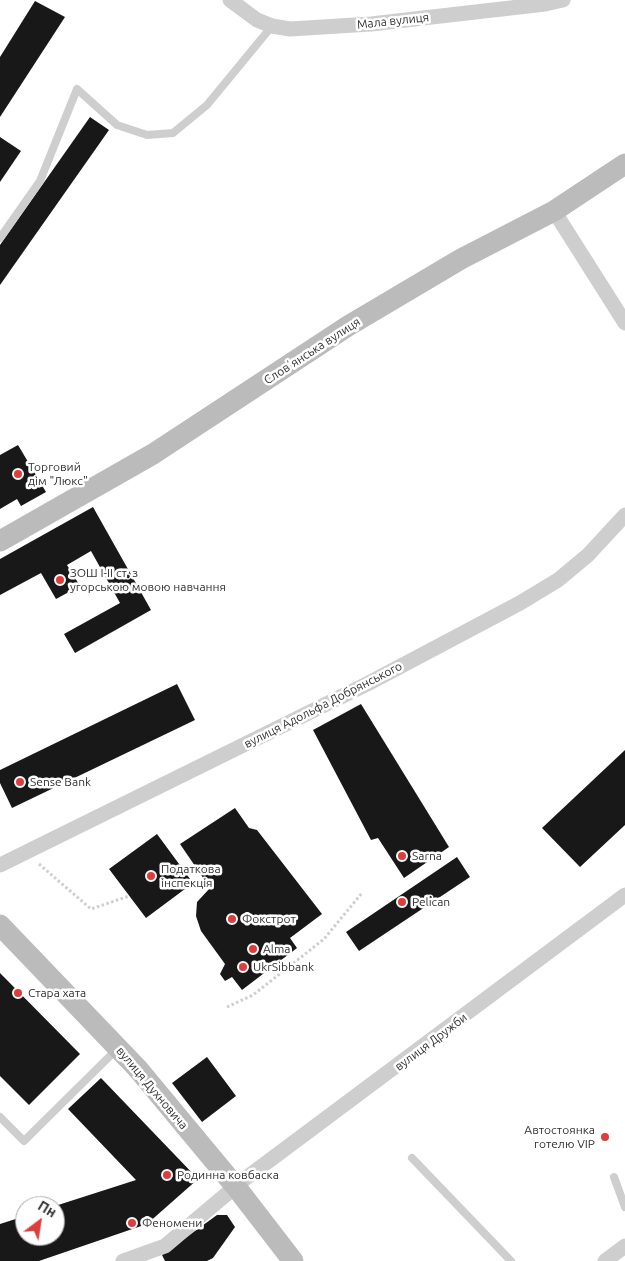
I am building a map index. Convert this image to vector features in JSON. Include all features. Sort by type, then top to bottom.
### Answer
[{"type":"street","name":"Мала вулиця","points":[[230,0],[257,20],[272,26],[290,29],[370,24],[545,4],[563,0]]},
{"type":"street","name":"Словʼянська вулиця","points":[[0,541],[153,454],[348,326],[461,259],[554,211],[625,164]]},
{"type":"street","points":[[554,211],[625,323]]},
{"type":"street","name":"вулиця Адольфа Добрянського","points":[[0,865],[369,683],[520,603],[558,580],[588,555],[625,515]]},
{"type":"street","name":"вулиця Дружби","points":[[123,1261],[165,1246],[236,1187],[625,895]]},
{"type":"street","name":"вулиця Духновича","points":[[0,925],[118,1047],[236,1187],[293,1261]]},
{"type":"street","points":[[605,1261],[625,1246]]},
{"type":"lane","points":[[0,238],[40,180],[77,89],[118,126],[147,135],[173,133],[207,105],[272,26]]},
{"type":"lane","points":[[0,1117],[24,1141],[118,1047]]},
{"type":"lane","points":[[412,1158],[511,1261]]},
{"type":"lane","points":[[614,1177],[625,1207]]},
{"type":"path","points":[[25,852],[91,909],[129,896]]},
{"type":"path","points":[[226,1007],[253,995],[324,939],[362,893]]},
{"type":"building","points":[[35,1],[65,17],[0,117],[0,57]]},
{"type":"building","points":[[90,117],[109,130],[0,285],[0,245]]},
{"type":"building","points":[[0,137],[21,151],[0,182]]},
{"type":"building","name":"Торговий дім \"Люкс\"","points":[[18,445],[46,492],[21,506],[17,499],[0,509],[0,455]]},
{"type":"building","name":"ЗОШ І-ІІ ст. з угорською мовою навчання","points":[[93,507],[151,610],[75,653],[64,634],[120,603],[91,551],[67,565],[80,586],[56,599],[41,573],[0,595],[0,559]]},
{"type":"building","points":[[177,684],[195,720],[12,808],[0,783],[0,770]]},
{"type":"building","points":[[361,704],[449,847],[404,878],[378,838],[371,840],[313,730]]},
{"type":"building","points":[[625,750],[625,825],[580,867],[542,828]]},
{"type":"building","points":[[235,808],[249,828],[257,830],[322,914],[290,938],[297,948],[242,990],[232,977],[225,981],[220,974],[225,964],[201,931],[196,916],[197,902],[210,888],[180,844]]},
{"type":"building","name":"Податкова інспекція","points":[[157,834],[193,883],[146,918],[109,869]]},
{"type":"building","points":[[457,857],[470,877],[359,951],[346,932]]},
{"type":"building","points":[[0,973],[80,1054],[29,1105],[0,1076]]},
{"type":"building","points":[[207,1057],[236,1096],[202,1122],[172,1083]]},
{"type":"building","points":[[101,1078],[198,1179],[147,1224],[39,1261],[0,1261],[0,1224],[15,1219],[15,1246],[65,1246],[65,1203],[136,1180],[68,1109]]},
{"type":"building","points":[[217,1215],[227,1215],[235,1227],[213,1258],[207,1261],[165,1261],[162,1255]]},
{"type":"place","name":"Торговий дім \"Люкс\"","points":[[18,474]]},
{"type":"place","name":"ЗОШ І-ІІ ст. з угорською мовою навчання","points":[[60,580]]},
{"type":"place","name":"Sense Bank","points":[[20,782]]},
{"type":"place","name":"Sarna","points":[[402,856]]},
{"type":"place","name":"Податкова інспекція","points":[[151,876]]},
{"type":"place","name":"Pelican","points":[[402,902]]},
{"type":"place","name":"Фокстрот","points":[[232,919]]},
{"type":"place","name":"Alma","points":[[253,949]]},
{"type":"place","name":"UkrSibbank","points":[[243,967]]},
{"type":"place","name":"Стара хата","points":[[18,993]]},
{"type":"place","name":"Автостоянка готелю VIP","points":[[605,1137]]},
{"type":"place","name":"Родинна ковбаска","points":[[167,1175]]},
{"type":"place","name":"Феномени","points":[[132,1223]]}]
